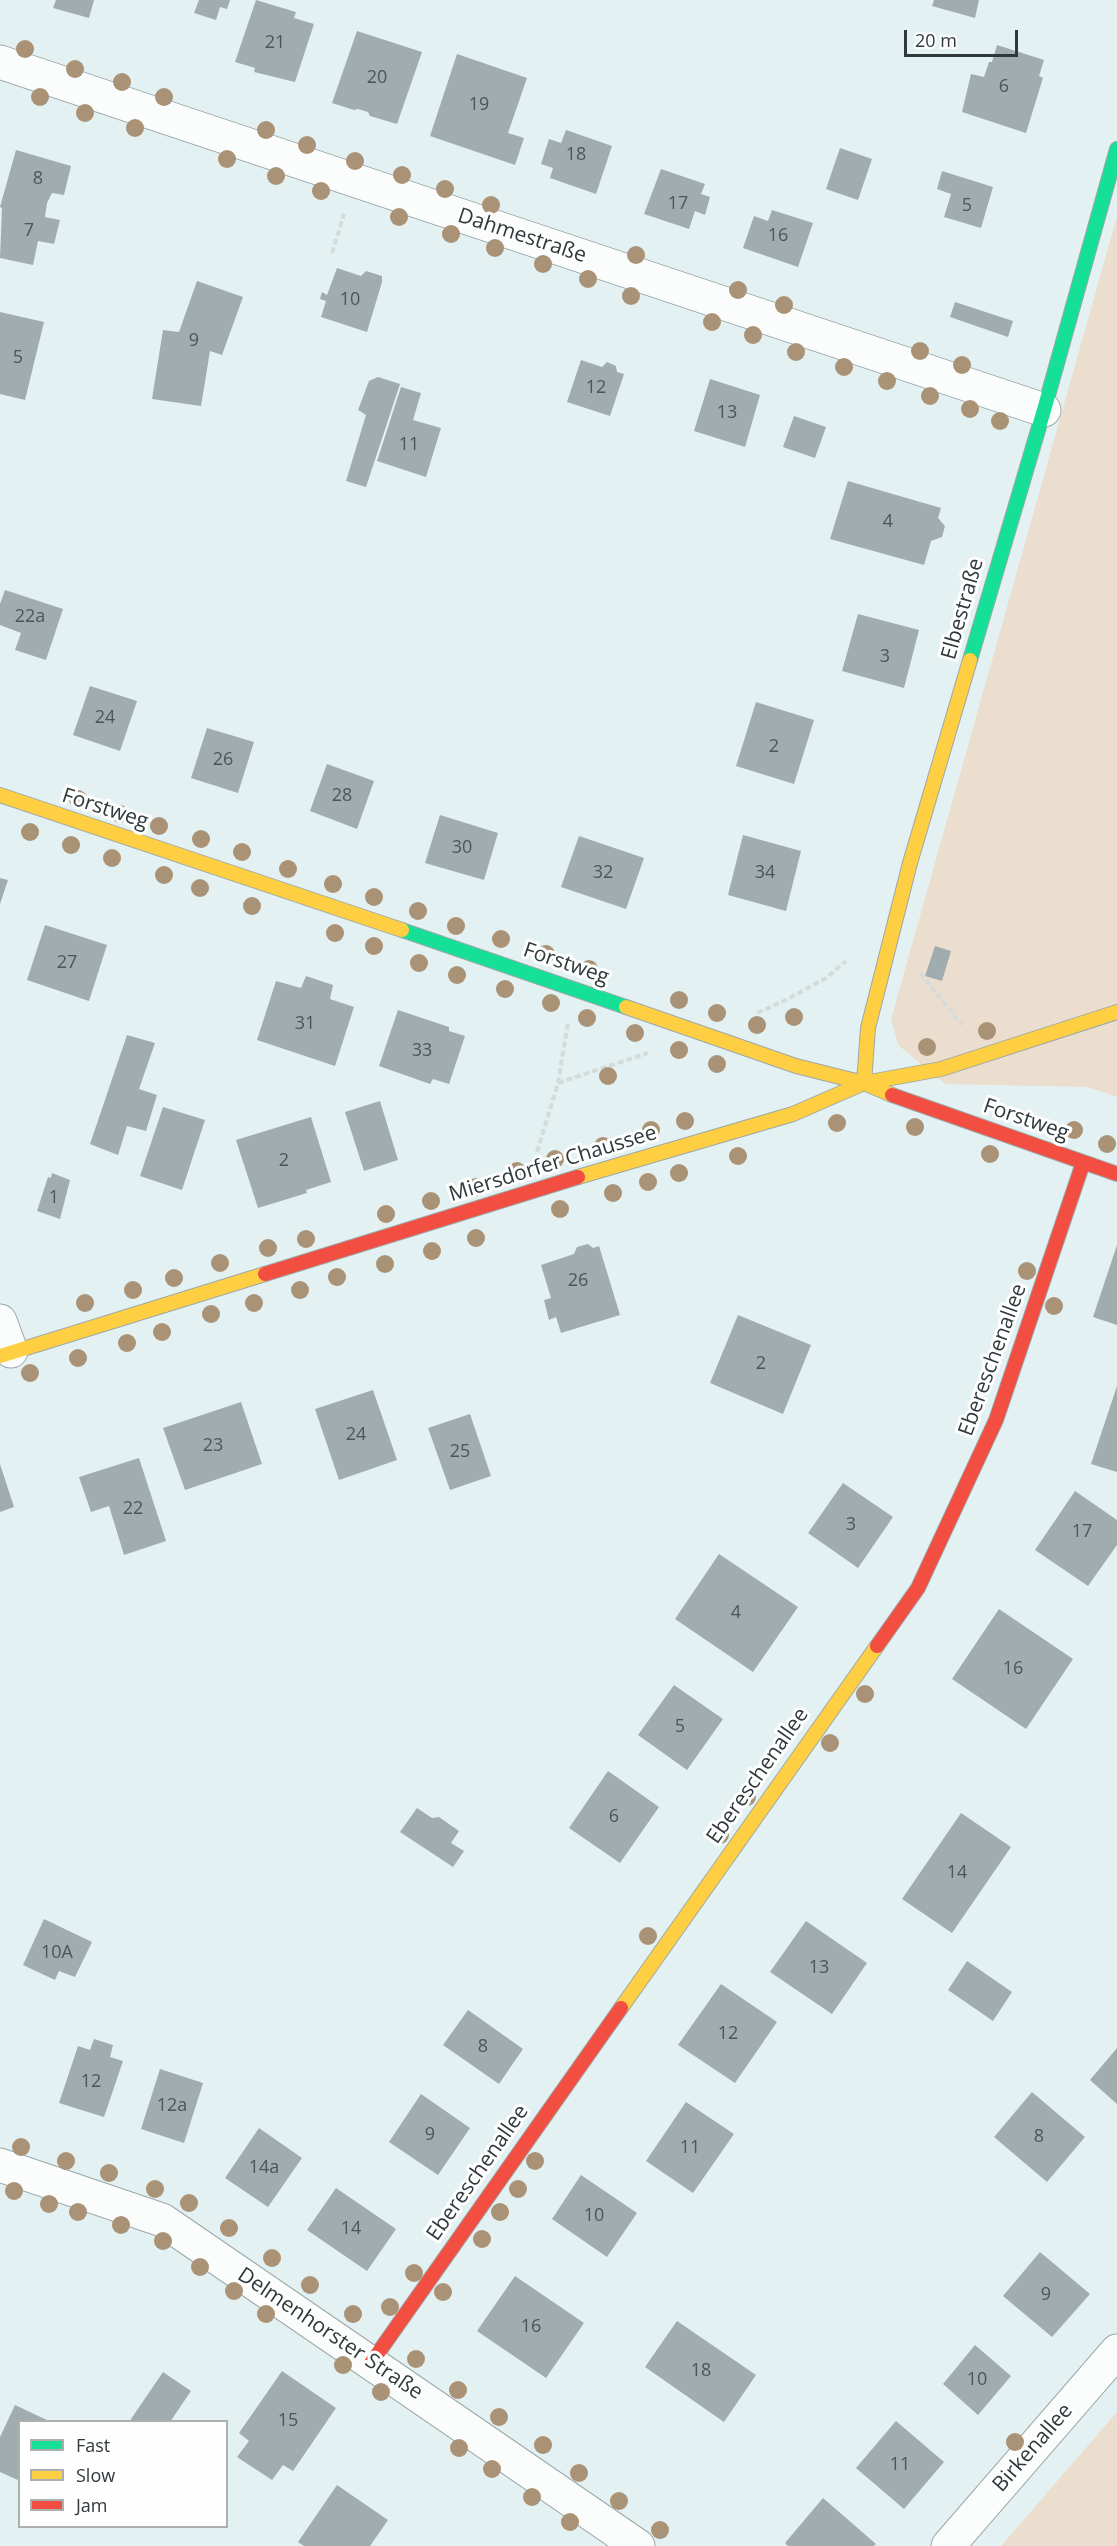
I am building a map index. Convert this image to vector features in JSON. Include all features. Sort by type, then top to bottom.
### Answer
[{"type":"street","name":"Dahmestraße","points":[[0,62],[1044,410]]},
{"type":"street","name":"Elbestraße","points":[[864,1083],[868,1028],[916,842],[1044,410],[1117,148]]},
{"type":"street","name":"Forstweg","points":[[0,795],[487,958],[796,1066],[864,1083],[897,1097],[1117,1174]]},
{"type":"street","name":"Miersdorfer Chaussee","points":[[6,1354],[792,1114],[864,1083],[941,1069],[1117,1012]]},
{"type":"street","name":"Ebereschenallee","points":[[371,2363],[918,1587],[935,1555],[996,1420],[1083,1163]]},
{"type":"street","points":[[0,1321],[6,1354]]},
{"type":"street","name":"Delmenhorster Straße","points":[[0,2165],[162,2220],[638,2546]]},
{"type":"street","name":"Birkenallee","points":[[948,2546],[1117,2351]]},
{"type":"path","points":[[332,254],[344,215]]},
{"type":"path","points":[[892,935],[984,1054]]},
{"type":"path","points":[[750,1016],[826,978],[852,957]]},
{"type":"path","points":[[536,1154],[558,1083],[569,1019]]},
{"type":"path","points":[[558,1083],[649,1053]]},
{"type":"shaded area","points":[[1117,216],[1117,1097],[1088,1087],[945,1084],[898,1045],[891,1019]]},
{"type":"shaded area","points":[[1117,2412],[1117,2546],[1001,2546]]},
{"type":"building","points":[[56,0],[94,0],[89,18],[53,8]]},
{"type":"building","points":[[199,0],[230,0],[227,9],[220,7],[216,20],[194,13]]},
{"type":"building","points":[[256,0],[296,12],[294,18],[314,24],[295,82],[254,72],[255,68],[235,62]]},
{"type":"building","points":[[934,0],[979,0],[975,18],[932,6]]},
{"type":"building","points":[[357,31],[422,52],[397,124],[370,116],[368,112],[332,103]]},
{"type":"building","points":[[997,45],[1044,60],[1039,76],[1043,78],[1026,133],[962,112],[971,74],[984,77]]},
{"type":"building","points":[[457,54],[527,78],[508,133],[524,138],[515,165],[430,136]]},
{"type":"building","points":[[566,130],[612,146],[596,194],[550,178],[553,168],[541,164],[549,139],[561,143]]},
{"type":"building","points":[[840,148],[872,159],[858,200],[826,189]]},
{"type":"building","points":[[16,150],[71,166],[64,195],[52,193],[47,203],[45,217],[60,220],[54,244],[38,241],[33,265],[0,258],[2,208],[0,207]]},
{"type":"building","points":[[661,169],[705,184],[701,194],[710,197],[705,215],[695,211],[689,229],[644,214]]},
{"type":"building","points":[[942,171],[993,187],[981,228],[944,217],[951,194],[937,189]]},
{"type":"building","points":[[772,210],[813,223],[798,267],[743,248],[754,216],[768,221]]},
{"type":"building","points":[[337,268],[361,276],[366,271],[382,276],[367,332],[321,317],[326,301],[320,299],[322,292],[327,295]]},
{"type":"building","points":[[197,281],[243,297],[222,355],[210,351],[201,406],[152,399],[163,330],[179,332]]},
{"type":"building","points":[[955,302],[1013,321],[1008,337],[950,317]]},
{"type":"building","points":[[0,312],[44,322],[25,400],[0,394]]},
{"type":"building","points":[[581,360],[602,367],[607,362],[616,366],[617,372],[624,374],[610,416],[567,402]]},
{"type":"building","points":[[378,377],[400,384],[366,487],[346,481],[366,415],[358,410],[369,381]]},
{"type":"building","points":[[710,379],[760,395],[745,447],[694,431]]},
{"type":"building","points":[[401,387],[421,393],[413,420],[441,428],[426,477],[377,461]]},
{"type":"building","points":[[794,416],[826,427],[815,458],[783,447]]},
{"type":"building","points":[[848,481],[941,508],[938,518],[945,526],[942,537],[931,541],[924,565],[830,539]]},
{"type":"building","points":[[5,590],[63,609],[46,660],[15,650],[21,633],[0,625],[0,604]]},
{"type":"building","points":[[858,614],[919,630],[904,688],[842,671]]},
{"type":"building","points":[[90,686],[137,701],[120,751],[73,735]]},
{"type":"building","points":[[756,702],[814,720],[794,784],[736,766]]},
{"type":"building","points":[[207,728],[254,742],[238,793],[191,778]]},
{"type":"building","points":[[327,764],[374,781],[357,829],[310,811]]},
{"type":"building","points":[[440,815],[498,833],[484,880],[425,863]]},
{"type":"building","points":[[743,835],[801,851],[786,911],[728,895]]},
{"type":"building","points":[[579,836],[644,858],[626,909],[561,887]]},
{"type":"building","points":[[0,878],[8,880],[0,904]]},
{"type":"building","points":[[45,925],[107,945],[89,1001],[27,980]]},
{"type":"building","points":[[935,946],[951,951],[942,981],[925,976]]},
{"type":"building","points":[[306,976],[333,985],[330,999],[354,1007],[335,1066],[257,1040],[276,981],[301,988]]},
{"type":"building","points":[[398,1010],[449,1027],[449,1031],[465,1036],[449,1084],[433,1079],[430,1084],[379,1066]]},
{"type":"building","points":[[127,1035],[155,1043],[139,1089],[157,1095],[146,1131],[127,1126],[118,1155],[90,1144]]},
{"type":"building","points":[[380,1101],[398,1160],[364,1171],[345,1112]]},
{"type":"building","points":[[163,1107],[205,1120],[182,1190],[140,1176]]},
{"type":"building","points":[[311,1117],[331,1182],[306,1190],[307,1193],[258,1208],[236,1140]]},
{"type":"building","points":[[52,1173],[70,1180],[60,1219],[37,1211],[48,1177],[51,1178]]},
{"type":"building","points":[[588,1244],[593,1248],[599,1246],[620,1315],[561,1333],[556,1317],[549,1320],[544,1300],[551,1298],[541,1265],[574,1254],[577,1247]]},
{"type":"building","points":[[1117,1245],[1117,1325],[1093,1317]]},
{"type":"building","points":[[738,1315],[811,1345],[783,1414],[710,1383]]},
{"type":"building","points":[[1117,1386],[1117,1472],[1091,1464]]},
{"type":"building","points":[[373,1390],[397,1460],[339,1480],[315,1409]]},
{"type":"building","points":[[241,1402],[262,1464],[185,1490],[163,1428]]},
{"type":"building","points":[[470,1414],[491,1476],[450,1490],[428,1428]]},
{"type":"building","points":[[139,1458],[166,1541],[124,1555],[109,1506],[91,1512],[79,1477]]},
{"type":"building","points":[[0,1464],[14,1507],[0,1512]]},
{"type":"building","points":[[843,1483],[893,1517],[858,1568],[808,1533]]},
{"type":"building","points":[[1075,1491],[1117,1520],[1117,1545],[1088,1586],[1035,1550]]},
{"type":"building","points":[[719,1554],[798,1607],[753,1672],[675,1619]]},
{"type":"building","points":[[999,1609],[1073,1659],[1026,1729],[952,1679]]},
{"type":"building","points":[[674,1685],[723,1719],[687,1770],[638,1735]]},
{"type":"building","points":[[608,1771],[659,1807],[620,1863],[569,1828]]},
{"type":"building","points":[[417,1808],[432,1818],[439,1817],[459,1831],[451,1843],[464,1851],[453,1867],[400,1832]]},
{"type":"building","points":[[961,1813],[1011,1847],[952,1933],[902,1899]]},
{"type":"building","points":[[44,1919],[92,1942],[75,1977],[59,1971],[55,1980],[23,1965]]},
{"type":"building","points":[[806,1921],[867,1963],[832,2014],[770,1972]]},
{"type":"building","points":[[967,1961],[1012,1992],[993,2021],[948,1990]]},
{"type":"building","points":[[721,1984],[777,2022],[735,2083],[678,2045]]},
{"type":"building","points":[[468,2010],[523,2049],[499,2084],[443,2045]]},
{"type":"building","points":[[94,2039],[113,2045],[110,2057],[123,2061],[104,2117],[59,2103],[78,2046],[90,2050]]},
{"type":"building","points":[[1117,2048],[1117,2104],[1090,2080]]},
{"type":"building","points":[[160,2069],[203,2083],[184,2143],[141,2129]]},
{"type":"building","points":[[1032,2092],[1085,2137],[1047,2182],[994,2137]]},
{"type":"building","points":[[421,2094],[470,2128],[438,2175],[389,2142]]},
{"type":"building","points":[[686,2102],[734,2134],[693,2193],[646,2161]]},
{"type":"building","points":[[259,2128],[302,2158],[268,2207],[225,2178]]},
{"type":"building","points":[[581,2175],[637,2213],[607,2257],[552,2219]]},
{"type":"building","points":[[336,2188],[396,2229],[367,2271],[307,2230]]},
{"type":"building","points":[[1040,2252],[1090,2294],[1052,2337],[1003,2296]]},
{"type":"building","points":[[515,2276],[584,2323],[546,2378],[477,2331]]},
{"type":"building","points":[[677,2321],[756,2375],[724,2422],[645,2367]]},
{"type":"building","points":[[975,2345],[1011,2376],[978,2415],[943,2384]]},
{"type":"building","points":[[282,2371],[336,2408],[293,2471],[283,2465],[272,2480],[237,2457],[249,2441],[239,2433]]},
{"type":"building","points":[[163,2372],[191,2391],[171,2420],[130,2420]]},
{"type":"building","points":[[15,2405],[47,2420],[18,2420],[18,2480],[0,2472],[0,2437]]},
{"type":"building","points":[[896,2421],[944,2462],[904,2509],[856,2468]]},
{"type":"building","points":[[337,2485],[388,2520],[370,2546],[304,2546],[298,2542]]},
{"type":"building","points":[[823,2498],[876,2544],[874,2546],[788,2546],[785,2543]]},
{"type":"traffic: fast","points":[[970,660],[1044,410],[1117,149]]},
{"type":"traffic: fast","points":[[402,930],[626,1007]]},
{"type":"traffic: slow","points":[[864,1083],[868,1028],[910,863],[970,660]]},
{"type":"traffic: slow","points":[[0,795],[402,930]]},
{"type":"traffic: slow","points":[[626,1007],[796,1066],[864,1083],[892,1095]]},
{"type":"traffic: slow","points":[[578,1177],[793,1114],[864,1083],[941,1069],[1117,1012]]},
{"type":"traffic: slow","points":[[0,1356],[265,1274]]},
{"type":"traffic: slow","points":[[621,2008],[877,1646]]},
{"type":"traffic: jam","points":[[892,1095],[1117,1174]]},
{"type":"traffic: jam","points":[[877,1646],[918,1588],[996,1420],[1083,1163]]},
{"type":"traffic: jam","points":[[265,1274],[578,1177]]},
{"type":"traffic: jam","points":[[371,2363],[621,2008]]}]
